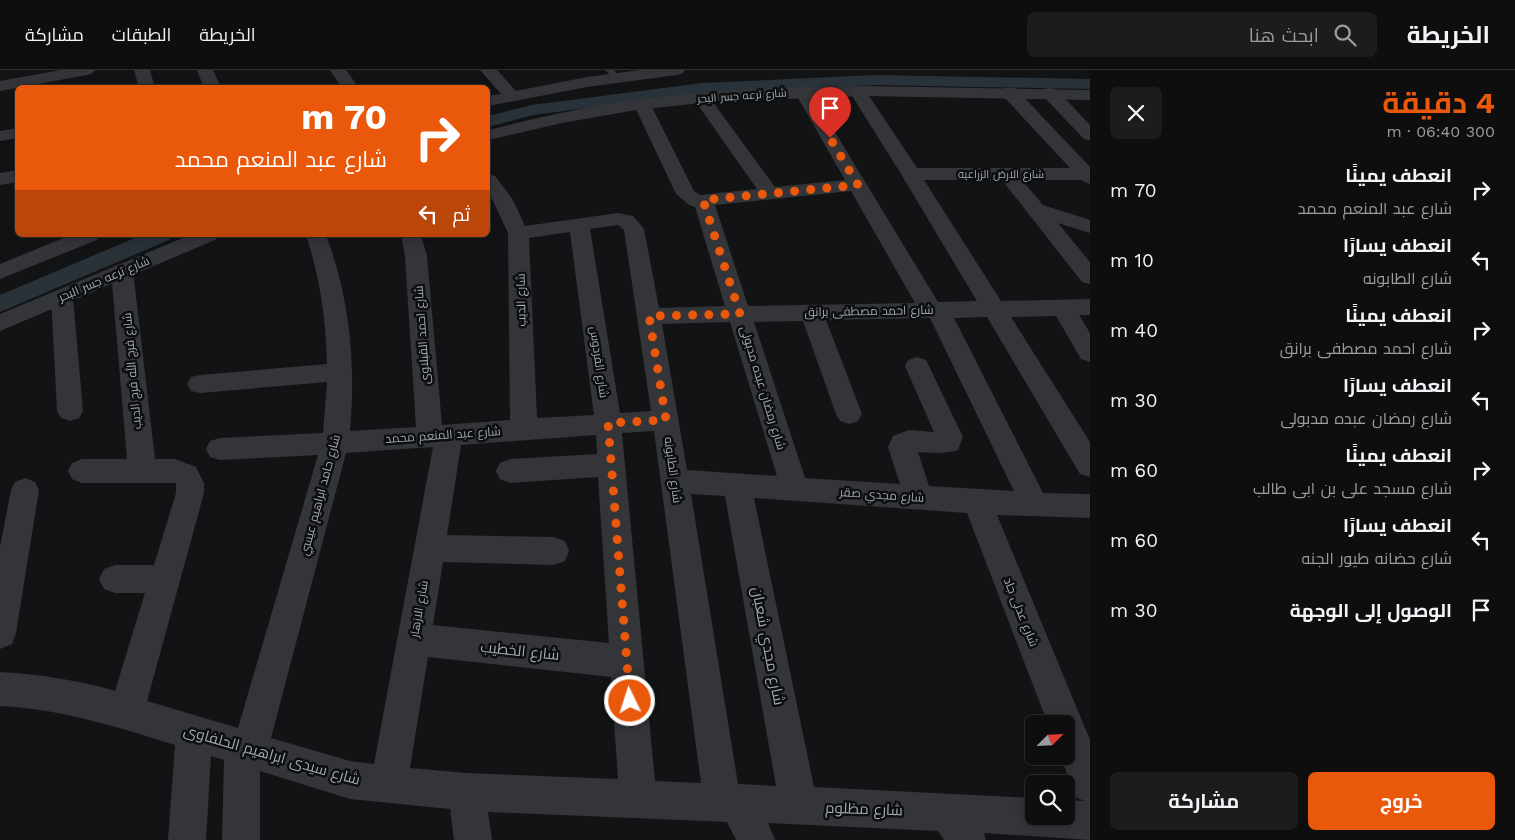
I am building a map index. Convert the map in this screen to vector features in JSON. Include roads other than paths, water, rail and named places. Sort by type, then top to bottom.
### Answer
[{"type":"street","points":[[0,86],[19,80],[87,70]]},
{"type":"street","points":[[205,70],[212,85]]},
{"type":"street","points":[[338,70],[349,85]]},
{"type":"street","points":[[488,70],[512,96]]},
{"type":"street","points":[[490,102],[613,74],[676,70]]},
{"type":"street","points":[[802,91],[935,310],[1035,505]]},
{"type":"street","name":"شارع ترعه جسر البحر","points":[[490,134],[547,120],[643,105],[701,98],[802,91],[1009,92],[1090,95]]},
{"type":"street","points":[[857,91],[911,174],[1090,466]]},
{"type":"street","points":[[1009,92],[1089,176]]},
{"type":"street","points":[[1050,93],[1090,135]]},
{"type":"street","points":[[701,98],[770,194]]},
{"type":"street","points":[[643,105],[686,194],[700,200],[858,185]]},
{"type":"street","points":[[0,136],[15,134]]},
{"type":"street","name":"شارع الارض الزراعيه","points":[[911,174],[1089,176]]},
{"type":"street","points":[[1006,174],[1090,277]]},
{"type":"street","points":[[0,179],[15,176]]},
{"type":"street","name":"شارع الديب","points":[[490,183],[503,200],[518,234],[524,430]]},
{"type":"street","name":"شارع رمضان عبده مدبولى","points":[[700,200],[740,314],[795,489]]},
{"type":"street","points":[[1034,209],[1090,227]]},
{"type":"street","name":"شارع الطابونه","points":[[518,234],[618,220],[626,220],[634,229],[730,803],[756,840]]},
{"type":"street","name":"شارع الفردوس","points":[[579,225],[608,423],[638,799]]},
{"type":"street","points":[[36,237],[37,257]]},
{"type":"street","points":[[0,272],[85,237]]},
{"type":"street","name":"شارع ترعه جسر البحر","points":[[0,323],[203,237]]},
{"type":"street","name":"شارع حامد ابراهيم عيسي","points":[[246,749],[335,443],[340,405],[341,351],[334,302],[317,237]]},
{"type":"street","name":"شارع احمد القبلاوى","points":[[411,237],[416,256],[439,435]]},
{"type":"street","name":"شارع فرج الله فرج الديب","points":[[122,271],[142,472]]},
{"type":"street","points":[[62,297],[70,411]]},
{"type":"street","points":[[1062,307],[1090,353]]},
{"type":"street","name":"شارع احمد مصطفى برانق","points":[[649,316],[1090,307]]},
{"type":"street","points":[[812,313],[849,414]]},
{"type":"street","points":[[917,366],[950,437],[945,443],[909,441],[903,444],[918,497]]},
{"type":"street","points":[[200,384],[340,372]]},
{"type":"street","name":"شارع عبد المنعم محمد","points":[[220,449],[666,420]]},
{"type":"street","name":"شارع الازهار","points":[[389,784],[429,548],[439,435]]},
{"type":"street","points":[[510,471],[611,465]]},
{"type":"street","points":[[82,471],[175,472],[186,475],[190,483],[190,493],[126,712]]},
{"type":"street","name":"شارع مجدي صقر","points":[[675,481],[1035,505],[1090,506]]},
{"type":"street","name":"شارع مجدي شعبان","points":[[737,486],[799,806]]},
{"type":"street","points":[[0,633],[25,490]]},
{"type":"street","name":"شارع عدلى جاد","points":[[977,501],[1062,715]]},
{"type":"street","points":[[429,548],[554,551]]},
{"type":"street","points":[[116,579],[165,579]]},
{"type":"street","name":"شارع الخطيب","points":[[413,639],[627,662]]},
{"type":"street","name":"شارع سيدى ابراهيم الحلفاوى","points":[[0,689],[21,690],[92,702],[350,780],[467,792],[638,799]]},
{"type":"street","points":[[187,840],[194,734]]},
{"type":"street","name":"شارع عدلى جاد","points":[[1075,748],[1090,785]]},
{"type":"street","points":[[241,840],[246,749]]},
{"type":"street","points":[[467,792],[472,840]]},
{"type":"street","name":"شارع مظلوم","points":[[638,799],[799,806],[957,826],[1090,821]]},
{"type":"waterway","points":[[490,121],[532,110],[702,88],[876,80],[1090,84]]},
{"type":"waterway","points":[[0,304],[156,237]]}]
